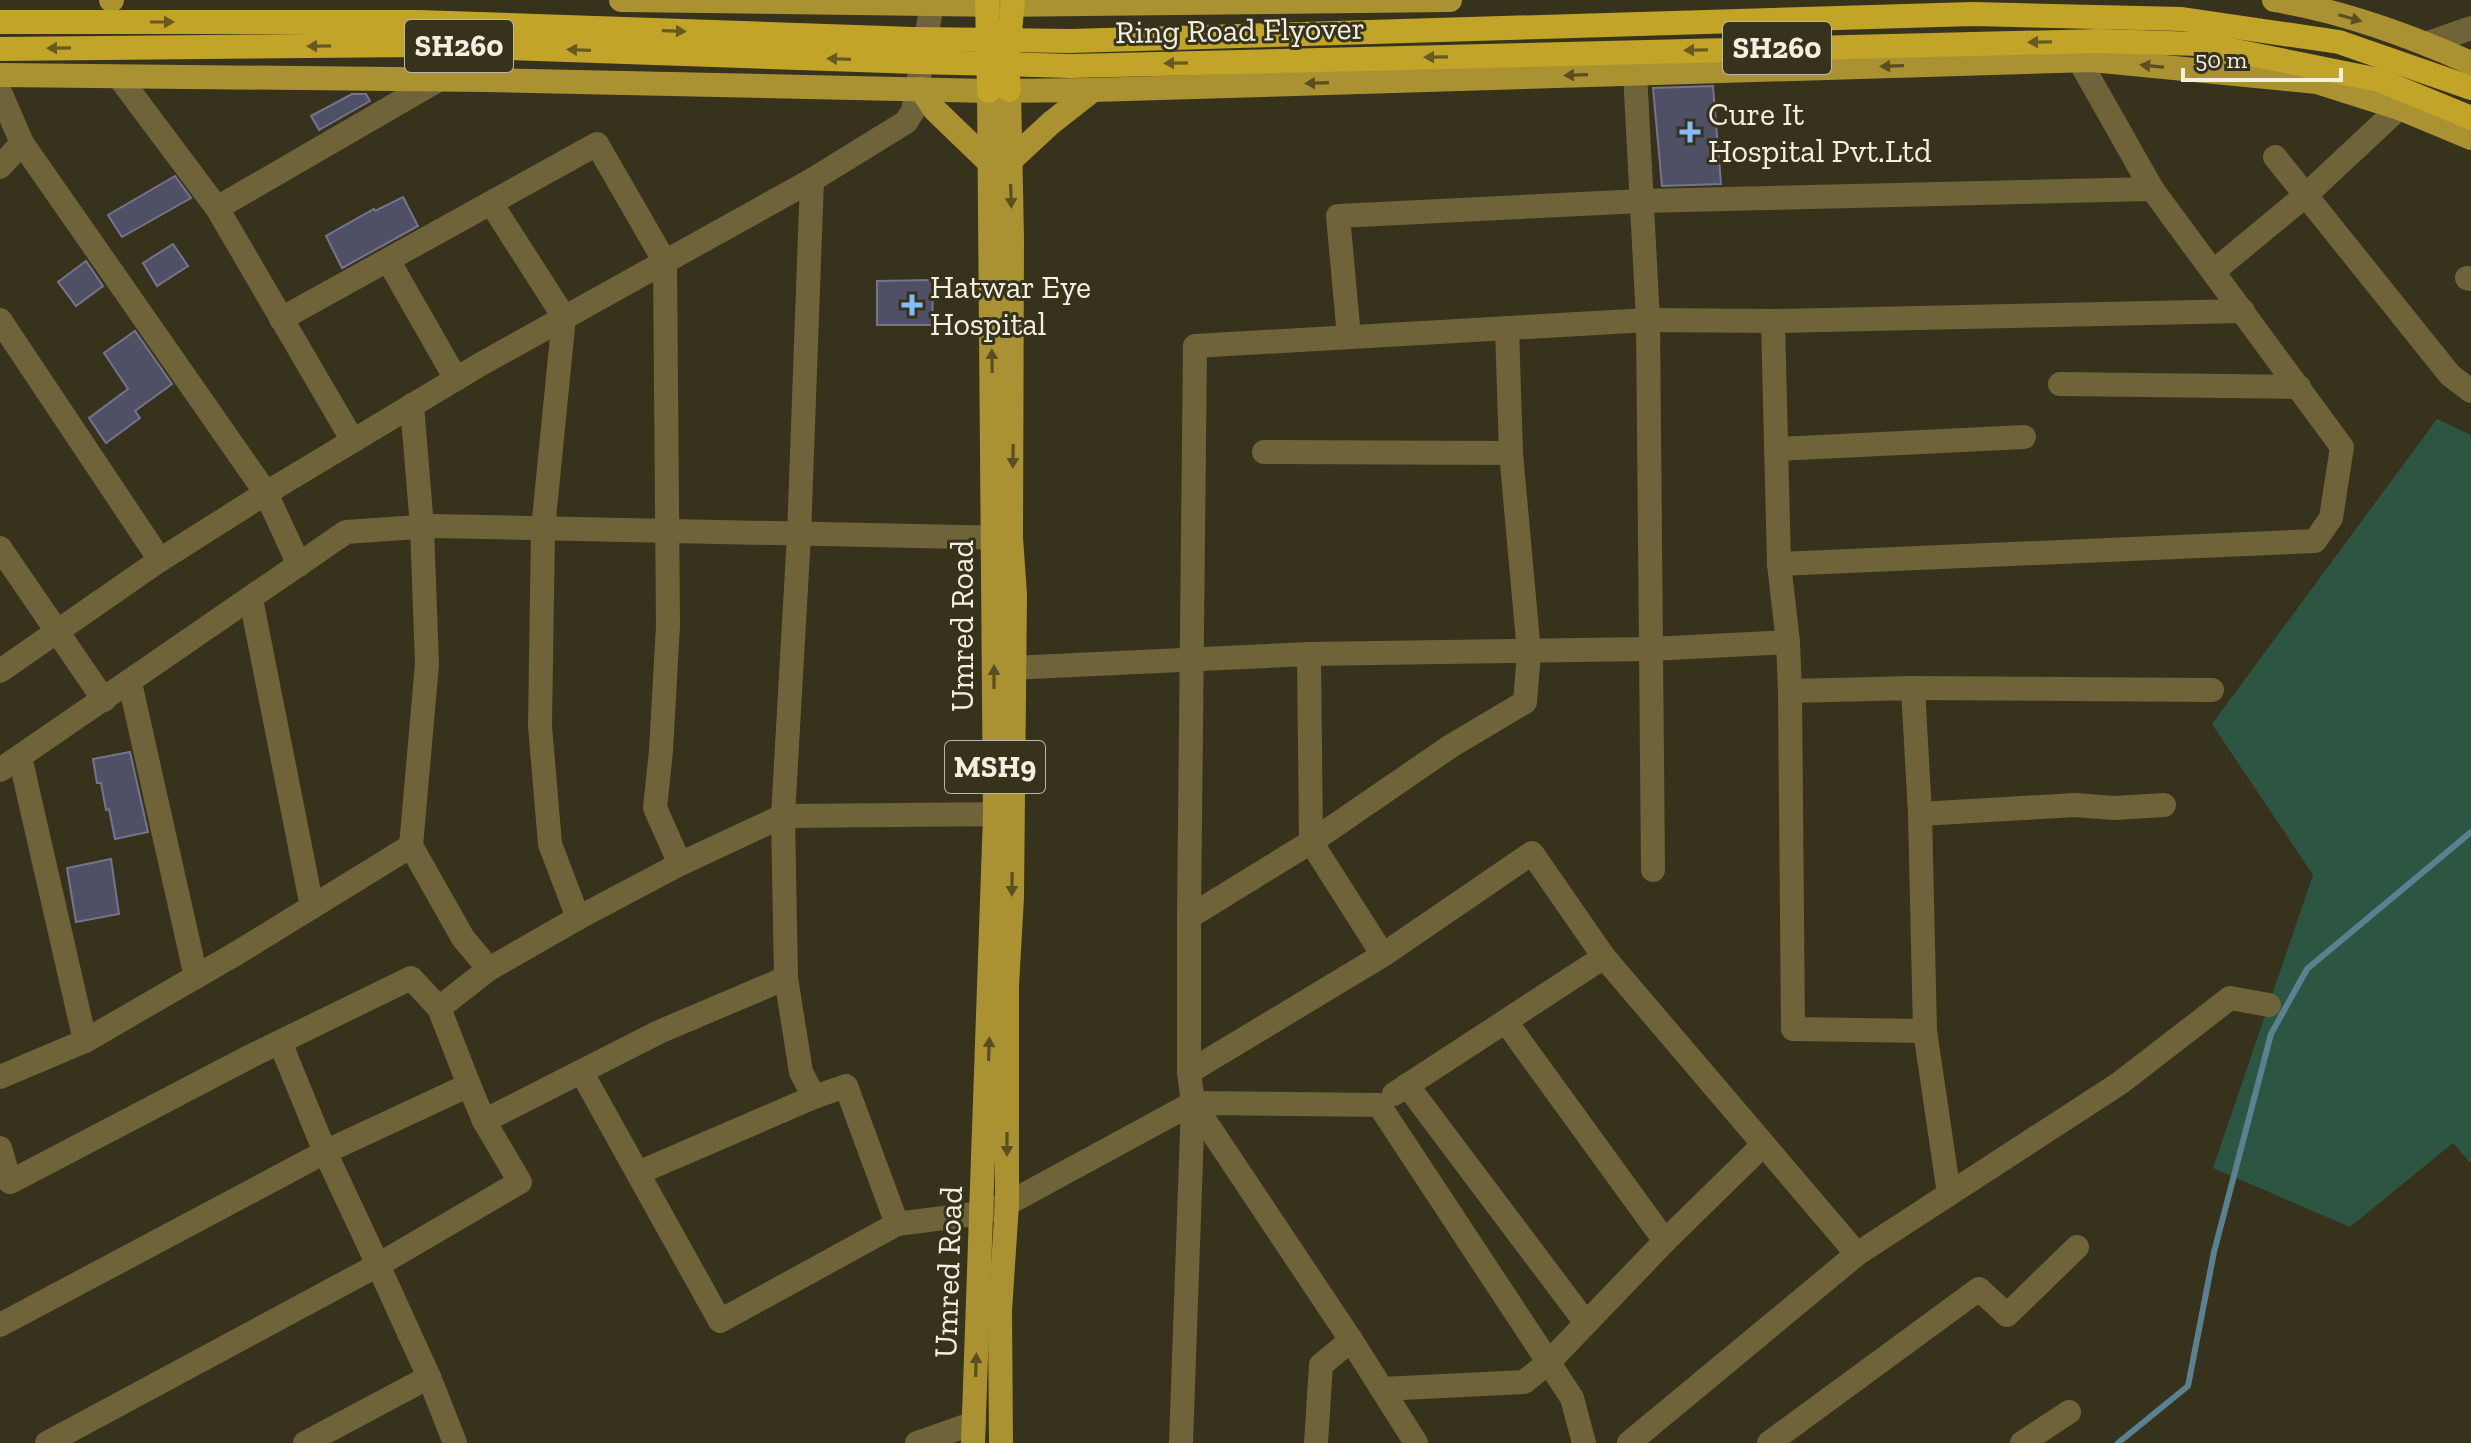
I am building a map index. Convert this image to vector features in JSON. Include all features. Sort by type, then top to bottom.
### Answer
[{"type":"highway","points":[[987,2],[999,91]]},
{"type":"highway","points":[[999,91],[1007,64],[1013,3]]},
{"type":"highway","name":"Ring Road Flyover","points":[[0,49],[419,45],[915,50],[1071,41],[1973,14],[2182,19],[2339,42],[2471,88]]},
{"type":"highway","name":"Ring Road Flyover","points":[[0,22],[419,22],[915,50],[1072,66],[2099,41],[2201,44],[2379,80],[2471,118]]},
{"type":"main road","points":[[621,0],[932,4],[1450,0]]},
{"type":"main road","points":[[2274,0],[2332,13],[2428,43],[2471,63]]},
{"type":"main road","points":[[0,75],[999,91],[2079,60],[2317,82],[2399,108],[2471,138]]},
{"type":"main road","points":[[919,89],[935,110],[1000,162],[1093,90]]},
{"type":"main road","name":"Umred Road","points":[[974,1433],[982,1213],[1004,814],[999,91]]},
{"type":"main road","points":[[1001,1443],[1000,1311],[1007,1204],[1007,985],[1012,897],[1004,814],[1015,594],[1003,537]]},
{"type":"street","points":[[0,671],[160,560],[266,493],[456,379],[812,180],[906,122],[913,111],[919,89],[932,4]]},
{"type":"street","points":[[2428,43],[2471,28]]},
{"type":"street","points":[[1779,564],[2315,541],[2331,518],[2342,447],[2152,189],[2079,60]]},
{"type":"street","points":[[1635,73],[1648,320],[1653,870]]},
{"type":"street","points":[[119,77],[217,208],[353,441]]},
{"type":"street","points":[[217,208],[438,80]]},
{"type":"street","points":[[0,92],[22,143],[266,493],[299,565]]},
{"type":"street","points":[[2214,271],[2306,195],[2399,108]]},
{"type":"street","points":[[0,167],[22,143]]},
{"type":"street","points":[[281,319],[597,144],[665,262],[668,626],[655,808],[680,864]]},
{"type":"street","points":[[2275,157],[2450,375],[2471,391]]},
{"type":"street","points":[[812,180],[799,535],[783,816],[786,978],[801,1072],[814,1097]]},
{"type":"street","points":[[1349,337],[1338,216],[1642,201],[2152,189]]},
{"type":"street","points":[[491,203],[564,317],[543,529],[540,726],[550,844],[578,918]]},
{"type":"street","points":[[388,260],[456,379]]},
{"type":"street","points":[[1181,1443],[1193,1103],[1189,1072],[1189,917],[1195,346],[1648,320],[1773,321],[2243,311]]},
{"type":"street","points":[[0,320],[160,560]]},
{"type":"street","points":[[1773,321],[1779,564],[1790,691],[1793,1029],[1925,1031]]},
{"type":"street","points":[[1189,917],[1311,842],[1451,746],[1525,702],[1529,653],[1511,453],[1507,328]]},
{"type":"street","points":[[2060,384],[2299,387]]},
{"type":"street","points":[[412,405],[422,527],[427,664],[411,846],[463,938],[489,969]]},
{"type":"street","points":[[1776,449],[2024,437]]},
{"type":"street","points":[[1264,452],[1511,453]]},
{"type":"street","points":[[85,1041],[10,764],[346,532],[422,527],[1003,537]]},
{"type":"street","points":[[0,548],[104,700]]},
{"type":"street","points":[[251,599],[312,907]]},
{"type":"street","points":[[1013,668],[1309,654],[1529,653],[1788,642]]},
{"type":"street","points":[[1309,654],[1311,842],[1383,955]]},
{"type":"street","points":[[130,683],[196,977]]},
{"type":"street","points":[[1790,691],[1913,688],[2212,690]]},
{"type":"street","points":[[1913,688],[1920,814],[1925,1031],[1949,1194]]},
{"type":"street","points":[[1920,814],[2075,805],[2114,808],[2164,805]]},
{"type":"street","points":[[439,1008],[489,969],[578,918],[680,864],[783,816],[1004,814]]},
{"type":"street","points":[[0,1077],[85,1041],[411,846]]},
{"type":"street","points":[[1189,1072],[1383,955],[1532,853],[1604,957],[1857,1254]]},
{"type":"street","points":[[582,1073],[720,1321],[897,1224],[982,1213],[1007,1204],[1193,1103],[1379,1105],[1604,957]]},
{"type":"street","points":[[0,1148],[5,1185],[280,1042],[411,978],[439,1008],[484,1121],[520,1182],[378,1265],[47,1443]]},
{"type":"street","points":[[484,1121],[659,1032],[786,978]]},
{"type":"street","points":[[1629,1443],[1857,1254],[2120,1083],[2230,998],[2269,1005]]},
{"type":"street","points":[[1506,1022],[1665,1241]]},
{"type":"street","points":[[280,1042],[325,1152],[429,1377],[455,1443]]},
{"type":"street","points":[[0,1325],[325,1152],[469,1085]]},
{"type":"street","points":[[1407,1085],[1586,1323]]},
{"type":"street","points":[[638,1173],[846,1086],[897,1224]]},
{"type":"street","points":[[1193,1103],[1416,1443]]},
{"type":"street","points":[[1379,1105],[1572,1398],[1584,1443]]},
{"type":"street","points":[[1382,1389],[1524,1382],[1548,1363],[1763,1145]]},
{"type":"street","points":[[1769,1443],[1979,1289],[2007,1315],[2077,1247]]},
{"type":"street","points":[[1316,1443],[1321,1365],[1351,1340]]},
{"type":"street","points":[[305,1443],[429,1377]]},
{"type":"street","points":[[2022,1443],[2069,1412]]},
{"type":"street","points":[[917,1443],[974,1433]]},
{"type":"green space","points":[[2437,419],[2471,435],[2471,1164],[2453,1143],[2350,1227],[2213,1168],[2313,875],[2212,724]]},
{"type":"building","points":[[1713,86],[1721,184],[1662,186],[1653,88]]},
{"type":"building","points":[[352,94],[366,94],[370,101],[319,130],[311,116]]},
{"type":"building","points":[[175,176],[191,198],[122,237],[108,215]]},
{"type":"building","points":[[403,197],[418,226],[342,268],[326,236]]},
{"type":"building","points":[[173,244],[188,266],[157,286],[143,263]]},
{"type":"building","points":[[86,261],[103,286],[76,306],[58,282]]},
{"type":"building","points":[[932,280],[933,325],[877,325],[877,281]]},
{"type":"building","points":[[135,331],[172,384],[135,411],[140,418],[106,443],[89,418],[128,389],[104,353]]},
{"type":"building","points":[[130,752],[148,832],[115,839],[101,783],[97,783],[93,759]]},
{"type":"building","points":[[111,859],[119,914],[76,922],[67,868]]},
{"type":"waterway","points":[[2118,1443],[2188,1386],[2214,1252],[2271,1034],[2307,969],[2471,832]]},
{"type":"place","name":"Cure It Hospital Pvt.Ltd","points":[[1690,132]]},
{"type":"place","name":"Hatwar Eye Hospital","points":[[912,305]]}]
